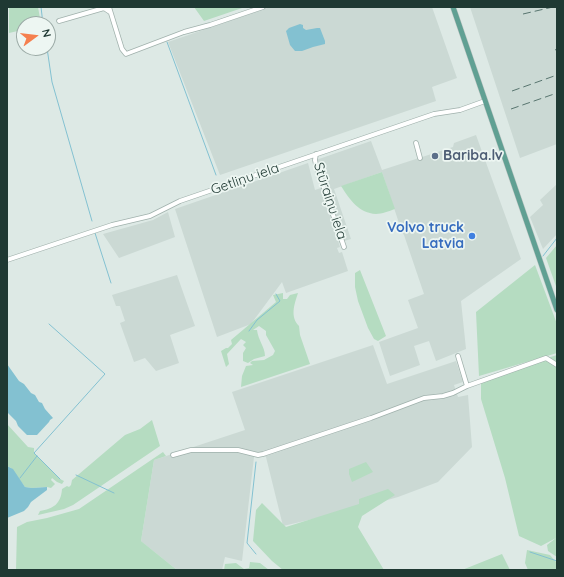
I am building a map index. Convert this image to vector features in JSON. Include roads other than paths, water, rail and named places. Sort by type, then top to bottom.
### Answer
[{"type":"main road","points":[[453,7],[557,310]]},
{"type":"street","points":[[59,21],[104,8],[110,9],[122,49],[126,54],[184,32],[263,7]]},
{"type":"street","name":"Getliņu iela","points":[[7,260],[112,225],[150,216],[180,201],[434,114],[460,110],[485,101]]},
{"type":"street","points":[[416,143],[420,158]]},
{"type":"street","name":"Stūraiņu iela","points":[[316,154],[316,165],[344,248]]},
{"type":"street","points":[[458,356],[467,386]]},
{"type":"street","points":[[174,455],[191,450],[238,450],[258,455],[263,454],[424,398],[443,396],[453,393],[467,386],[546,358],[557,365]]},
{"type":"water","points":[[300,24],[303,25],[303,28],[306,30],[320,28],[325,44],[302,51],[295,51],[290,45],[286,31],[289,28]]},
{"type":"water","points":[[7,364],[19,381],[35,395],[53,418],[37,435],[27,435],[7,412]]},
{"type":"water","points":[[7,466],[13,469],[25,487],[47,487],[47,490],[31,502],[24,511],[7,518]]},
{"type":"waterway","points":[[41,7],[42,16]]},
{"type":"waterway","points":[[167,42],[216,175]]},
{"type":"waterway","points":[[48,56],[52,82],[92,221]]},
{"type":"waterway","points":[[95,233],[111,283]]},
{"type":"waterway","points":[[543,256],[557,238]]},
{"type":"waterway","points":[[249,331],[257,320],[280,301],[276,294]]},
{"type":"waterway","points":[[49,324],[105,374],[34,453],[60,479]]},
{"type":"waterway","points":[[20,478],[37,456]]},
{"type":"waterway","points":[[256,462],[247,543],[256,554]]},
{"type":"waterway","points":[[76,475],[114,493]]},
{"type":"waterway","points":[[530,552],[557,561]]},
{"type":"railway","points":[[523,14],[553,7]]},
{"type":"railway","points":[[512,91],[557,75]]},
{"type":"railway","points":[[511,109],[557,93]]},
{"type":"place","name":"Bariba.lv","points":[[435,156]]},
{"type":"place","name":"Volvo truck Latvia","points":[[472,236]]}]
